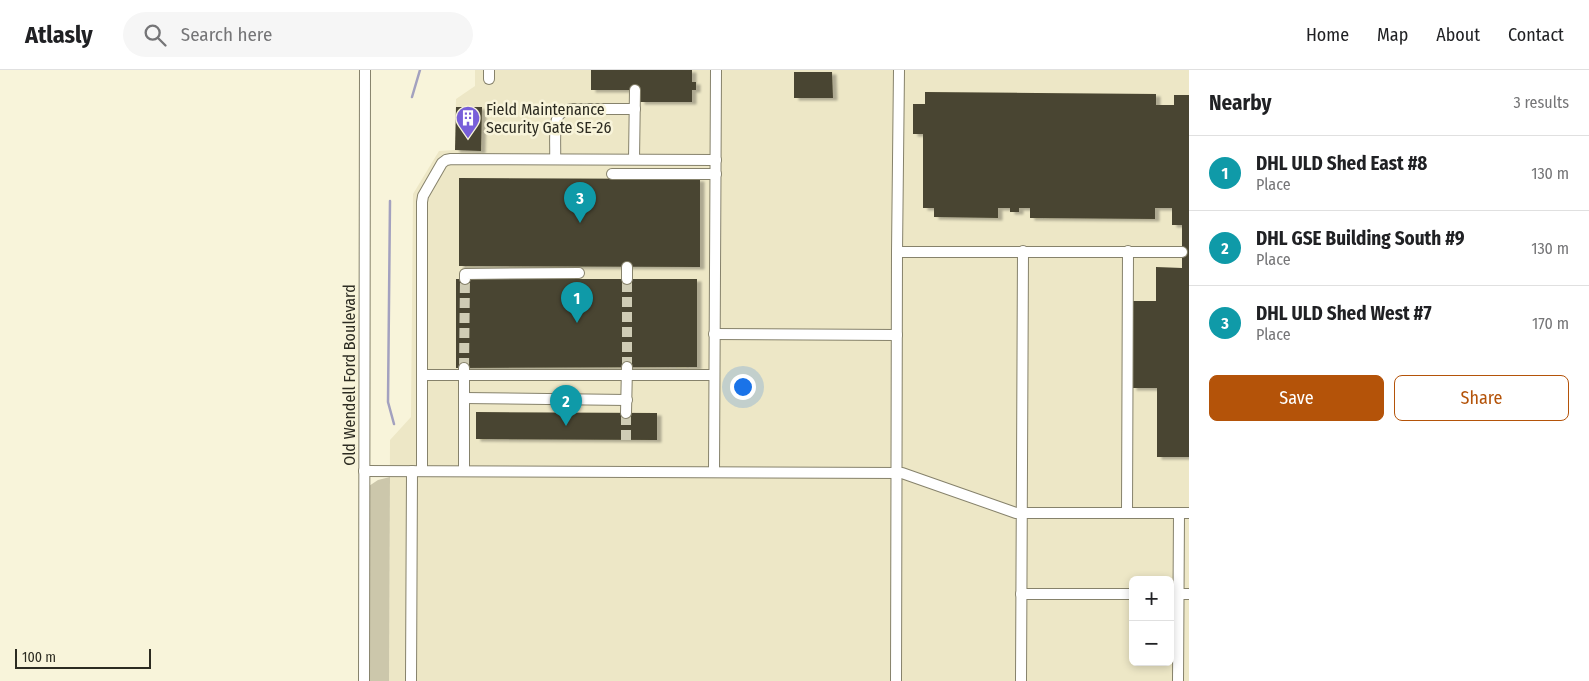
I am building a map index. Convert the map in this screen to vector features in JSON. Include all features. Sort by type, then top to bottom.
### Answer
[{"type":"lane","name":"Old Wendell Ford Boulevard","points":[[364,681],[365,70]]},
{"type":"lane","points":[[714,472],[716,70]]},
{"type":"lane","points":[[896,681],[899,70]]},
{"type":"lane","points":[[634,159],[635,90]]},
{"type":"lane","points":[[555,159],[556,122],[558,115],[563,111],[635,110]]},
{"type":"lane","points":[[411,681],[417,471],[422,375],[422,202],[423,196],[442,163],[451,159],[716,160]]},
{"type":"lane","points":[[612,174],[716,174]]},
{"type":"lane","points":[[1021,681],[1023,251]]},
{"type":"lane","points":[[1127,513],[1128,251]]},
{"type":"lane","points":[[897,252],[1182,252]]},
{"type":"lane","points":[[627,267],[627,279]]},
{"type":"lane","points":[[465,279],[465,274],[579,273]]},
{"type":"lane","points":[[714,334],[897,335]]},
{"type":"lane","points":[[422,375],[464,371],[627,372],[714,375]]},
{"type":"lane","points":[[464,371],[464,471]]},
{"type":"lane","points":[[626,413],[627,372]]},
{"type":"lane","points":[[464,398],[627,400]]},
{"type":"lane","points":[[364,471],[902,473],[1016,513],[1184,513],[1179,594],[1178,681]]},
{"type":"lane","points":[[1021,594],[1129,594]]},
{"type":"shaded area","points":[[475,70],[1189,70],[1189,681],[389,681],[390,440],[411,417],[413,194],[439,151],[455,150],[456,99],[475,86]]},
{"type":"shaded area","points":[[390,477],[389,681],[367,681],[369,486],[378,480]]},
{"type":"building","points":[[591,70],[692,70],[692,82],[696,82],[696,90],[692,90],[692,102],[640,102],[640,90],[591,90]]},
{"type":"building","points":[[794,72],[832,72],[833,98],[794,98]]},
{"type":"building","points":[[925,92],[1156,94],[1156,105],[1174,105],[1174,95],[1189,95],[1189,457],[1157,457],[1157,388],[1132,388],[1132,301],[1156,301],[1156,267],[1182,268],[1182,225],[1172,225],[1172,208],[1155,208],[1155,219],[1030,218],[1030,208],[1019,208],[1019,212],[1010,212],[1010,208],[998,208],[998,218],[934,217],[934,208],[923,208],[923,134],[913,134],[913,104],[925,104]]},
{"type":"building","name":"Field Maintenance Security Gate SE-26","points":[[456,107],[482,107],[481,151],[455,150]]},
{"type":"building","points":[[459,178],[700,179],[700,267],[459,266]]},
{"type":"building","points":[[456,279],[697,279],[697,367],[456,368]]},
{"type":"building","points":[[476,412],[657,413],[657,440],[476,439]]},
{"type":"waterway","points":[[412,97],[420,70]]},
{"type":"waterway","points":[[390,201],[388,402],[394,424]]},
{"type":"tunnel","points":[[464,368],[465,279]]},
{"type":"tunnel","points":[[627,279],[627,367]]},
{"type":"tunnel","points":[[626,413],[626,440]]},
{"type":"place","name":"Field Maintenance Security Gate SE-26","points":[[468,139]]},
{"type":"place","name":"DHL ULD Shed West #7","points":[[580,223]]},
{"type":"place","name":"DHL ULD Shed East #8","points":[[577,323]]},
{"type":"place","name":"DHL GSE Building South #9","points":[[566,426]]}]
